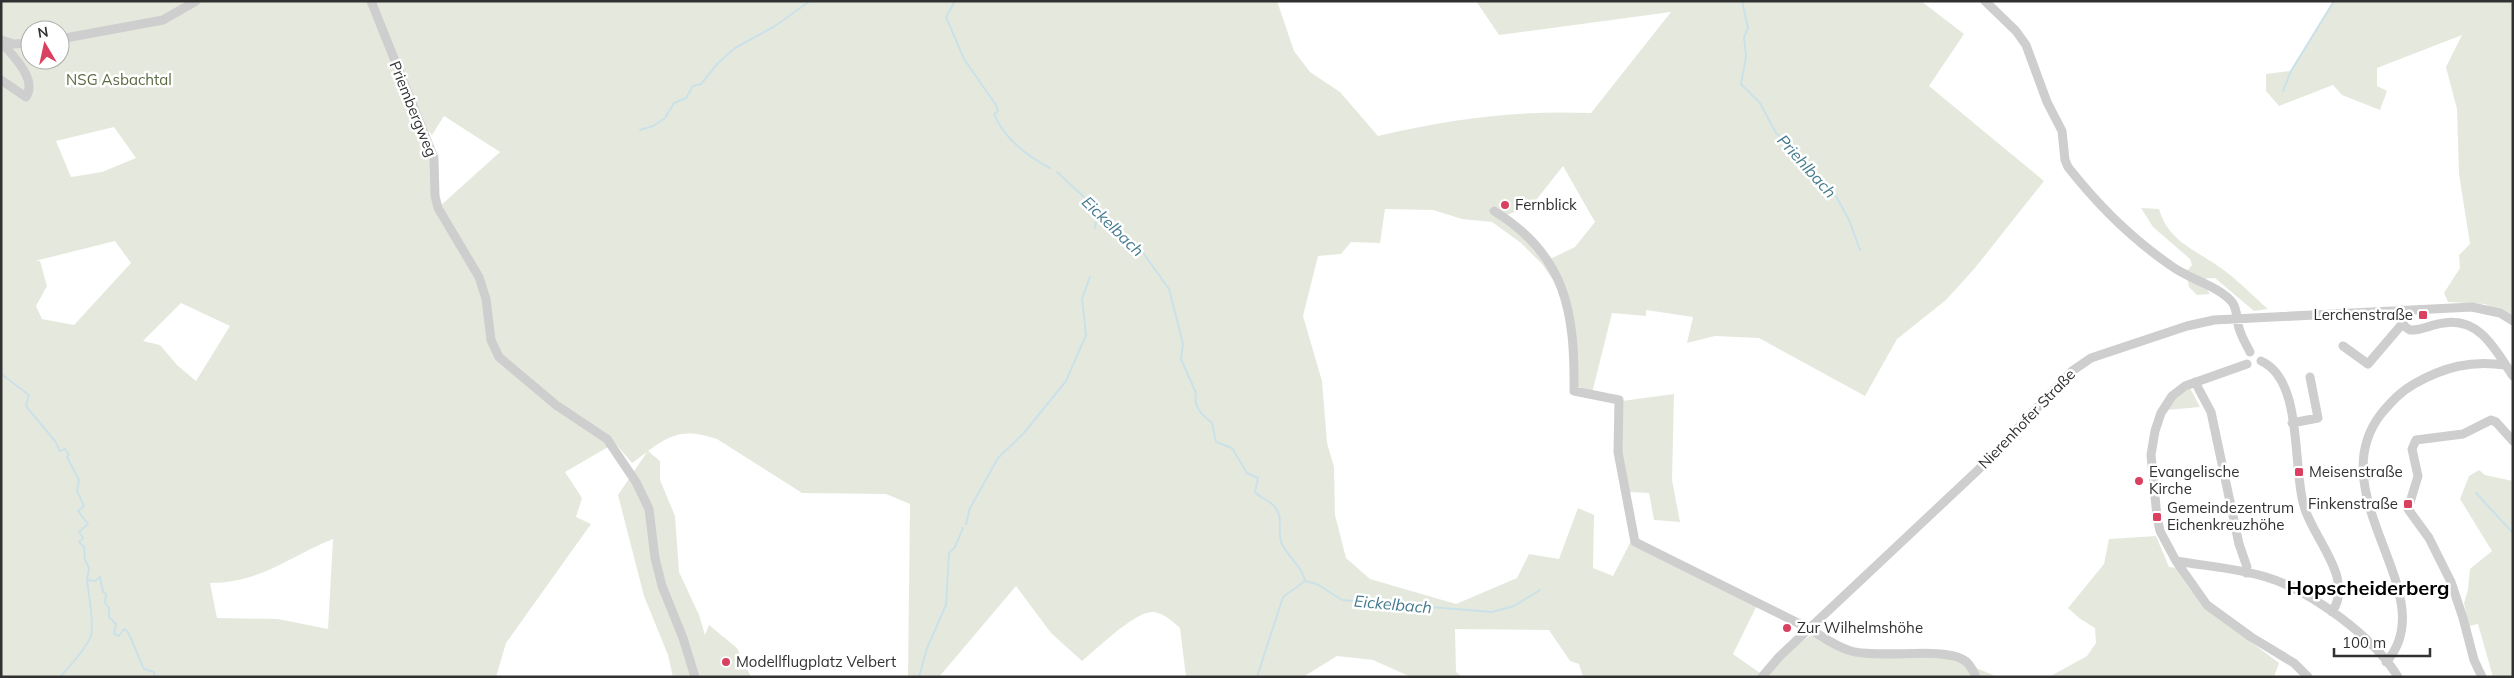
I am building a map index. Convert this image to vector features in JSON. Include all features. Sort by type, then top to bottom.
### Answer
[{"type":"street","points":[[70,37],[162,20],[196,1]]},
{"type":"street","name":"Priembergweg","points":[[371,1],[434,158],[435,196],[438,208],[483,288],[494,349],[504,362],[532,387],[606,439],[631,473],[649,509],[655,558],[662,586],[683,638],[695,677]]},
{"type":"street","points":[[1985,1],[2016,31],[2026,46],[2043,94],[2062,131],[2065,160],[2072,173],[2122,228],[2138,241],[2184,275],[2221,292],[2235,307],[2238,327],[2250,352]]},
{"type":"street","points":[[1,41],[20,44]]},
{"type":"street","points":[[1,41],[14,57],[27,79],[29,88],[26,97],[1,80]]},
{"type":"street","points":[[1494,210],[1522,230],[1538,246],[1563,291],[1568,304],[1574,339],[1574,391],[1619,400],[1618,452],[1635,542],[1810,629],[1833,644],[1850,651],[1874,655],[1936,654],[1956,656],[1966,661],[1976,677]]},
{"type":"street","name":"Nierenhofer Straße","points":[[1762,677],[1778,657],[1978,470],[2080,364],[2114,349],[2187,326],[2237,318],[2472,308],[2500,313],[2513,321]]},
{"type":"street","points":[[2402,310],[2403,323],[2407,328],[2413,330],[2445,322],[2468,325],[2486,338],[2513,376]]},
{"type":"street","points":[[2343,346],[2368,364],[2403,323]]},
{"type":"street","points":[[2250,352],[2258,354],[2261,361],[2276,372],[2282,382],[2292,423],[2303,506],[2314,531],[2334,567],[2339,588],[2339,602],[2332,612]]},
{"type":"street","points":[[2247,364],[2245,357],[2250,352]]},
{"type":"street","points":[[2261,361],[2254,367],[2247,364],[2195,382],[2172,396],[2161,412],[2155,431],[2151,455],[2157,517],[2160,530],[2176,561],[2207,605],[2251,637],[2294,664],[2308,677]]},
{"type":"street","points":[[2386,662],[2392,654],[2401,633],[2404,613],[2390,561],[2372,518],[2366,498],[2365,463],[2370,433],[2397,395],[2425,378],[2468,363],[2505,365]]},
{"type":"street","points":[[2292,423],[2318,418],[2310,377]]},
{"type":"street","points":[[2195,382],[2211,412],[2239,544],[2247,567],[2246,573]]},
{"type":"street","points":[[2482,677],[2474,660],[2451,582],[2429,538],[2408,509],[2418,476],[2412,449],[2416,440],[2463,434],[2491,420],[2496,422],[2513,441]]},
{"type":"street","points":[[2176,561],[2266,577],[2293,588],[2349,622],[2398,677]]},
{"type":"green space","name":"NSG Asbachtal","points":[[1,1],[368,1],[433,158],[439,207],[500,152],[444,116],[432,135],[420,120],[373,1],[1277,1],[1294,51],[1310,72],[1340,92],[1378,136],[1457,120],[1510,114],[1591,113],[1671,12],[1499,35],[1476,1],[1921,1],[1964,34],[1929,86],[2044,181],[1975,268],[1946,300],[1897,339],[1865,396],[1759,338],[1715,336],[1687,343],[1693,317],[1646,310],[1646,316],[1612,313],[1592,393],[1576,386],[1576,348],[1560,290],[1542,264],[1521,243],[1492,222],[1462,219],[1433,210],[1385,209],[1380,243],[1351,242],[1341,254],[1318,256],[1303,316],[1322,381],[1327,443],[1334,467],[1335,515],[1346,558],[1370,579],[1456,604],[1517,578],[1529,554],[1559,559],[1578,508],[1594,515],[1593,568],[1613,576],[1631,541],[1757,605],[1733,654],[1760,673],[1758,677],[1583,677],[1579,664],[1570,661],[1549,630],[1455,629],[1456,672],[1462,677],[1411,677],[1373,660],[1337,656],[1303,677],[1186,677],[1180,628],[1164,616],[1153,612],[1145,613],[1116,632],[1082,661],[1051,633],[1016,586],[939,677],[908,677],[910,504],[886,494],[802,493],[717,439],[689,433],[673,436],[648,451],[660,461],[660,480],[675,516],[679,572],[699,615],[705,635],[709,625],[737,648],[751,677],[673,677],[668,655],[644,596],[618,495],[647,452],[632,463],[615,443],[565,472],[582,498],[576,517],[591,524],[506,643],[496,677],[1,677]],"holes":[[[114,127],[136,158],[102,172],[71,177],[56,141]],[[1563,166],[1595,222],[1575,247],[1548,260],[1507,215],[1533,204]],[[115,241],[131,263],[74,325],[42,319],[36,306],[47,286],[40,261],[35,261]],[[181,303],[230,326],[196,381],[177,365],[160,345],[143,341]],[[333,539],[328,629],[278,619],[217,618],[210,583],[245,579],[260,574]]]},
{"type":"green space","points":[[2334,1],[2513,1],[2513,316],[2485,304],[2448,302],[2444,293],[2460,268],[2459,255],[2470,244],[2459,174],[2457,109],[2446,67],[2462,35],[2377,68],[2377,86],[2387,91],[2380,110],[2342,95],[2333,85],[2279,106],[2266,91],[2266,74],[2291,71]]},
{"type":"green space","points":[[2141,208],[2159,209],[2168,229],[2175,236],[2238,281],[2268,309],[2254,311],[2215,278],[2200,279],[2210,294],[2197,295],[2189,287],[2186,272],[2192,265],[2190,259],[2153,227]]},
{"type":"green space","points":[[2190,388],[2200,407],[2167,410],[2174,398]]},
{"type":"green space","points":[[1674,394],[1672,480],[1680,522],[1654,520],[1649,493],[1629,492],[1620,451],[1622,401]]},
{"type":"green space","points":[[2479,470],[2485,475],[2513,481],[2513,677],[2493,677],[2478,624],[2469,626],[2464,603],[2468,590],[2470,569],[2492,551],[2460,499],[2469,476]]},
{"type":"green space","points":[[2156,536],[2169,567],[2178,568],[2188,586],[2208,610],[2279,663],[2274,677],[2049,677],[2087,656],[2096,643],[2095,628],[2068,608],[2104,564],[2109,539]]},
{"type":"green space","points":[[1811,635],[1817,636],[1832,647],[1947,656],[1998,677],[1764,677],[1785,653]]},
{"type":"waterway","points":[[640,130],[653,126],[665,118],[674,103],[686,98],[693,86],[701,84],[718,63],[735,48],[775,26],[810,1]]},
{"type":"waterway","name":"Eickelbach","points":[[955,1],[946,17],[964,59],[996,105],[998,111],[994,114],[998,123],[1017,146],[1050,168]]},
{"type":"waterway","name":"Priehlbach","points":[[1742,1],[1748,28],[1744,37],[1746,57],[1741,84],[1760,103],[1776,133],[1810,166],[1837,198],[1849,220],[1860,250]]},
{"type":"waterway","points":[[2283,91],[2291,71],[2334,1]]},
{"type":"waterway","name":"Eickelbach","points":[[1057,172],[1141,250],[1169,289],[1183,344],[1181,359],[1196,393],[1197,407],[1212,423],[1216,442],[1232,448],[1247,473],[1258,478],[1255,492],[1272,504],[1277,511],[1280,520],[1280,539],[1301,571],[1305,581],[1317,584],[1342,600],[1492,612],[1514,606],[1540,590]]},
{"type":"waterway","points":[[1095,228],[1097,211]]},
{"type":"waterway","points":[[966,524],[970,508],[998,458],[1023,434],[1066,381],[1086,335],[1082,299],[1090,277]]},
{"type":"waterway","points":[[1,374],[29,395],[26,406],[55,441],[60,451],[65,449],[69,455],[67,457],[79,480],[77,491],[84,506],[78,511],[88,524],[79,532],[83,538],[79,542],[84,547],[85,560],[89,568],[87,580],[95,581],[100,577],[103,592],[106,594],[105,603],[109,608],[109,617],[116,624],[114,634],[119,636],[124,629],[128,632],[144,669],[154,672],[155,677]]},
{"type":"waterway","points":[[2476,493],[2513,533]]},
{"type":"waterway","points":[[919,677],[927,648],[946,605],[949,553],[955,547],[963,528]]},
{"type":"waterway","points":[[60,677],[81,652],[91,636],[92,617],[87,580]]},
{"type":"waterway","points":[[1257,677],[1283,597],[1305,581]]},
{"type":"place","name":"Fernblick","points":[[1505,205]]},
{"type":"place","name":"Lerchenstraße","points":[[2423,315]]},
{"type":"place","name":"Meisenstraße","points":[[2299,472]]},
{"type":"place","name":"Evangelische Kirche","points":[[2139,481]]},
{"type":"place","name":"Finkenstraße","points":[[2408,504]]},
{"type":"place","name":"Gemeindezentrum Eichenkreuzhöhe","points":[[2157,517]]},
{"type":"place","name":"Zur Wilhelmshöhe","points":[[1787,628]]},
{"type":"place","name":"Modellflugplatz Velbert","points":[[726,662]]},
{"type":"district","name":"Hopscheiderberg","points":[[2368,588]]}]
